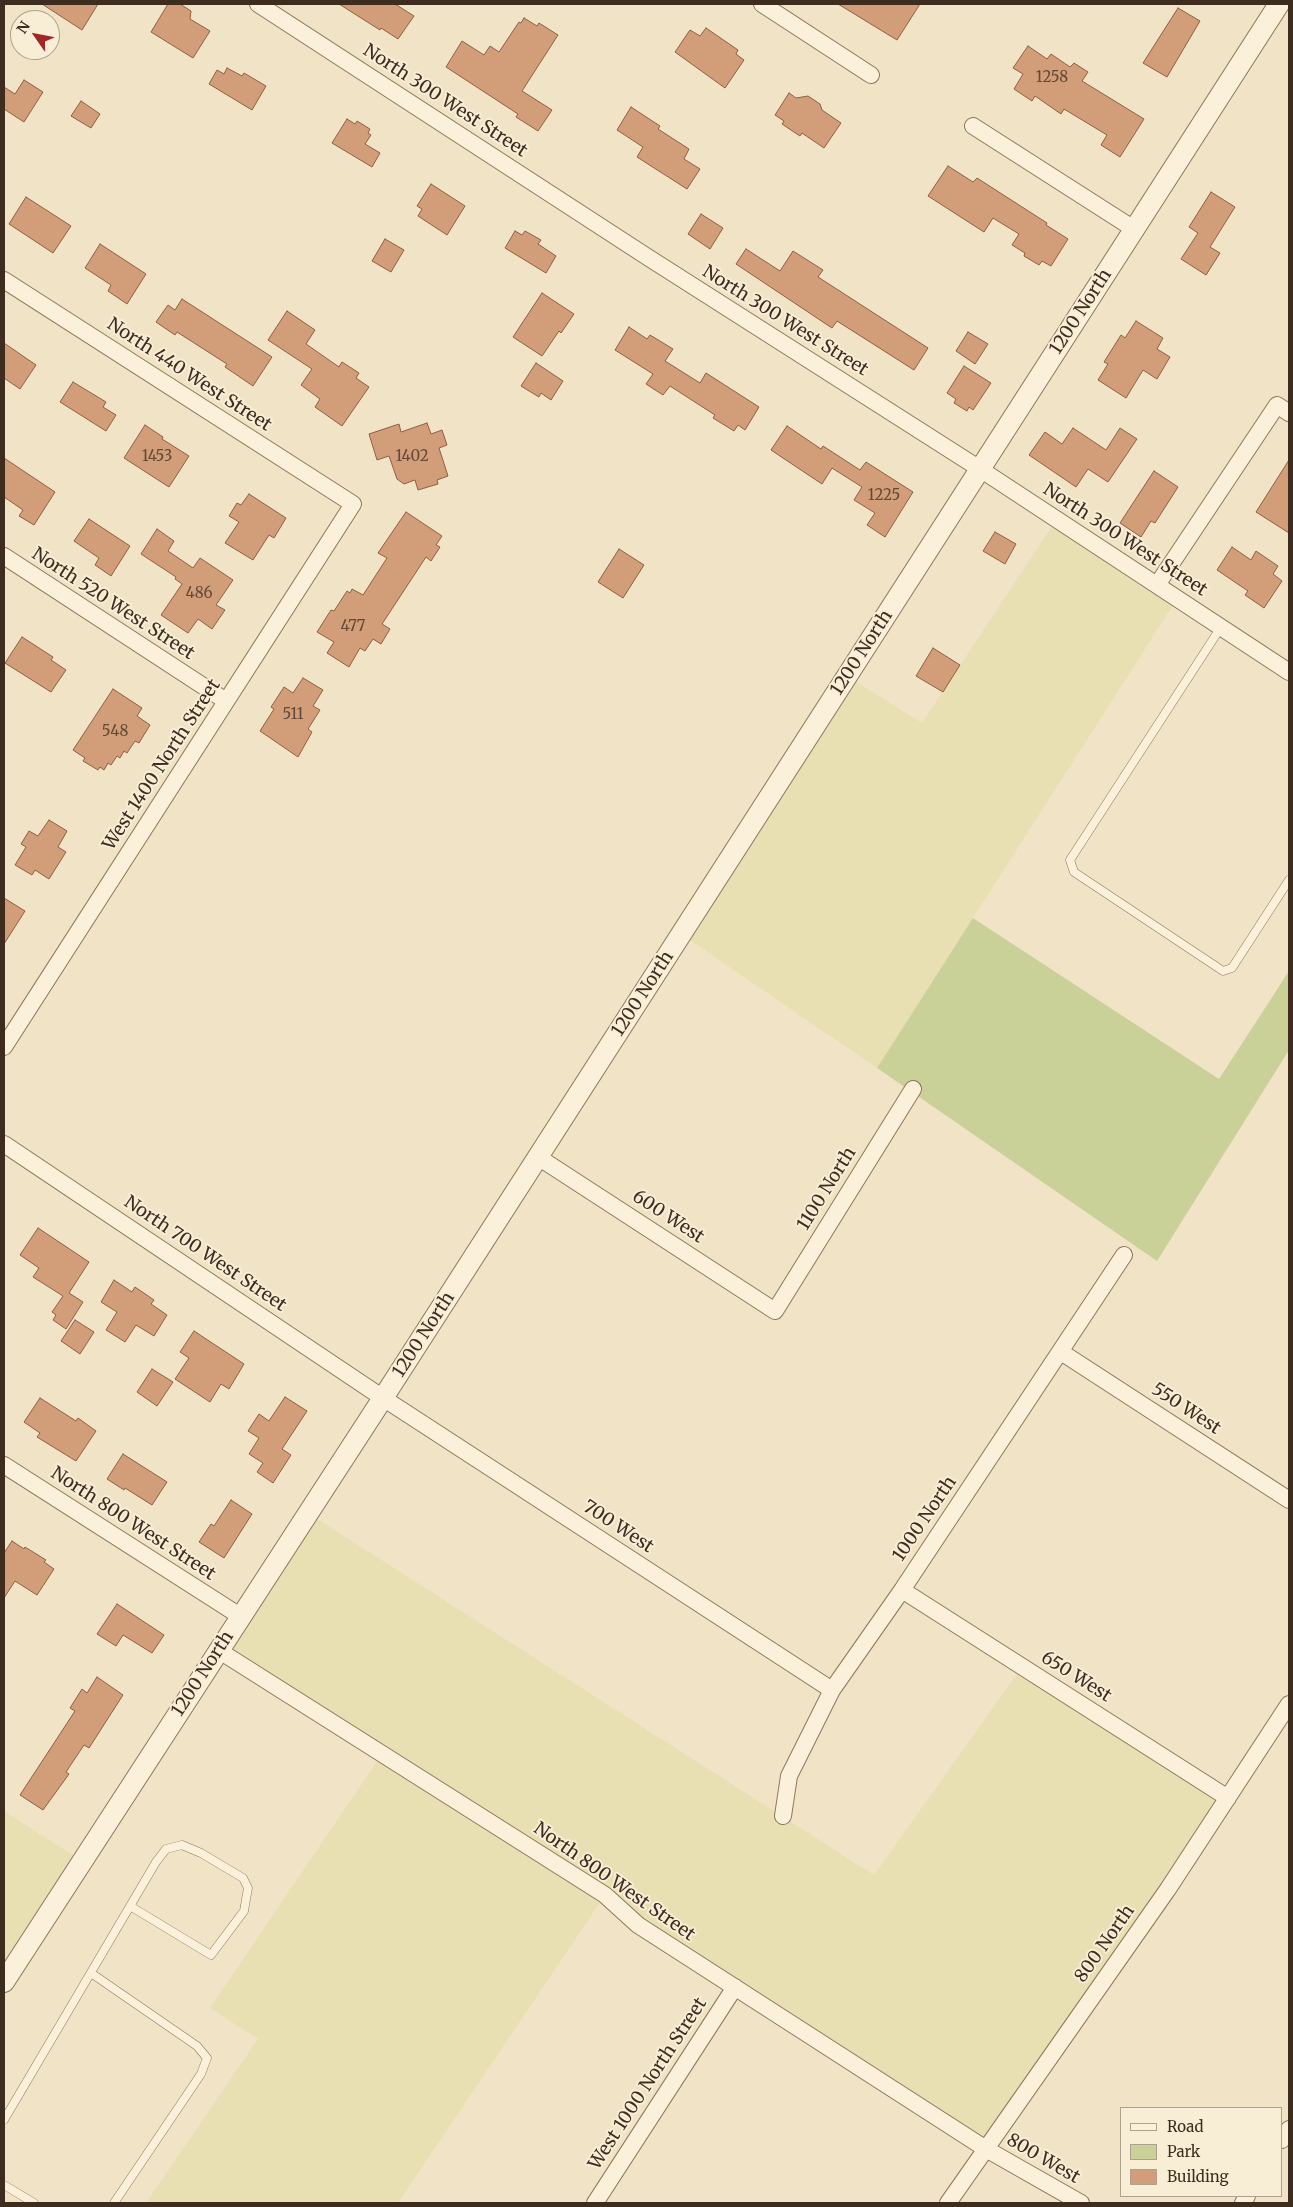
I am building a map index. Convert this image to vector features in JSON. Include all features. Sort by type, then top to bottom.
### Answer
[{"type":"street","name":"North 300 West Street","points":[[258,4],[649,258],[980,468],[1289,672]]},
{"type":"street","points":[[762,4],[871,75]]},
{"type":"street","name":"1200 North","points":[[4,1982],[240,1616],[384,1398],[1279,4]]},
{"type":"street","points":[[973,126],[1134,229]]},
{"type":"street","name":"North 440 West Street","points":[[4,280],[353,504]]},
{"type":"street","points":[[1158,586],[1283,409]]},
{"type":"street","name":"West 1400 North Street","points":[[4,1048],[353,504]]},
{"type":"street","name":"North 520 West Street","points":[[4,556],[226,701]]},
{"type":"street","name":"1100 North","points":[[775,1311],[913,1089]]},
{"type":"street","name":"North 700 West Street","points":[[4,1144],[384,1398]]},
{"type":"street","name":"600 West","points":[[538,1157],[775,1311]]},
{"type":"street","name":"1000 North","points":[[783,1816],[789,1776],[832,1690],[902,1590],[1124,1255]]},
{"type":"street","name":"550 West","points":[[1061,1352],[1289,1500]]},
{"type":"street","name":"700 West","points":[[384,1398],[832,1690]]},
{"type":"street","name":"North 800 West Street","points":[[4,1467],[240,1616]]},
{"type":"street","name":"650 West","points":[[902,1590],[1228,1798]]},
{"type":"street","name":"North 800 West Street","points":[[218,1650],[604,1895],[638,1925],[986,2149]]},
{"type":"street","name":"800 North","points":[[948,2203],[1168,1889],[1289,1704]]},
{"type":"street","name":"West 1000 North Street","points":[[594,2203],[735,1987]]},
{"type":"street","name":"800 West","points":[[986,2149],[1081,2203]]},
{"type":"lane","points":[[1221,628],[1070,860],[1074,872],[1223,971],[1232,968],[1289,880]]},
{"type":"lane","points":[[4,2120],[130,1906],[166,1849],[182,1845],[201,1853],[243,1878],[248,1888],[244,1911],[211,1956],[130,1906]]},
{"type":"lane","points":[[91,1972],[197,2046],[207,2058],[201,2074],[114,2203]]},
{"type":"lane","points":[[4,2185],[34,2203]]},
{"type":"shaded area","points":[[1057,519],[1177,599],[877,1068],[681,934],[847,676],[922,723]]},
{"type":"shaded area","points":[[308,1513],[874,1875],[1022,1667],[1228,1798],[986,2149],[605,1895],[398,2203],[146,2203],[258,2039],[210,2008],[382,1754],[218,1650]]},
{"type":"shaded area","points":[[4,1811],[82,1861],[4,1982]]},
{"type":"green space","points":[[973,918],[1219,1079],[1289,971],[1289,1050],[1157,1261],[877,1068]]},
{"type":"building","points":[[42,4],[98,4],[82,30],[60,16],[60,10],[51,10]]},
{"type":"building","points":[[168,4],[180,4],[191,11],[190,19],[210,31],[193,58],[151,32]]},
{"type":"building","points":[[339,4],[395,4],[414,16],[398,39]]},
{"type":"building","points":[[838,4],[920,4],[897,40]]},
{"type":"building","points":[[1178,8],[1200,21],[1167,77],[1143,63]]},
{"type":"building","points":[[524,18],[537,26],[539,23],[558,35],[522,91],[552,110],[538,131],[516,117],[518,114],[446,67],[462,41],[484,55],[490,46],[499,52],[519,22],[521,23]]},
{"type":"building","points":[[706,28],[738,50],[736,54],[744,60],[725,88],[675,52],[690,30],[700,36]]},
{"type":"building","points":[[1028,46],[1047,59],[1051,54],[1070,67],[1074,63],[1088,72],[1082,81],[1144,119],[1120,157],[1101,145],[1107,135],[1064,109],[1061,114],[1035,96],[1032,101],[1014,89],[1023,74],[1013,68]]},
{"type":"building","points":[[227,68],[242,76],[244,73],[266,86],[252,110],[209,84],[217,70],[224,74]]},
{"type":"building","points":[[24,80],[43,92],[24,122],[4,109],[4,87],[15,94]]},
{"type":"building","points":[[789,93],[796,98],[808,96],[820,104],[822,110],[841,123],[824,148],[802,133],[800,136],[782,124],[784,121],[775,115]]},
{"type":"building","points":[[81,101],[100,114],[91,128],[71,116]]},
{"type":"building","points":[[631,107],[660,126],[658,129],[689,149],[684,159],[700,169],[687,189],[637,157],[643,147],[617,130]]},
{"type":"building","points":[[347,119],[355,124],[357,121],[370,129],[368,133],[371,135],[365,144],[380,153],[372,167],[332,143]]},
{"type":"building","points":[[948,166],[973,182],[977,178],[1047,223],[1046,225],[1068,239],[1051,266],[1042,261],[1039,265],[1024,256],[1025,253],[1012,245],[1019,234],[993,218],[984,232],[928,196]]},
{"type":"building","points":[[431,184],[465,206],[447,235],[418,216],[422,209],[417,206]]},
{"type":"building","points":[[1211,192],[1235,207],[1210,247],[1220,253],[1206,275],[1181,259],[1198,233],[1189,227]]},
{"type":"building","points":[[26,197],[71,226],[53,253],[9,224]]},
{"type":"building","points":[[701,214],[723,228],[710,249],[688,234]]},
{"type":"building","points":[[515,231],[522,235],[525,231],[541,240],[538,244],[556,256],[546,273],[505,248]]},
{"type":"building","points":[[385,239],[404,250],[391,272],[372,261]]},
{"type":"building","points":[[100,244],[146,274],[127,304],[108,291],[111,285],[85,268]]},
{"type":"building","points":[[746,249],[780,271],[793,251],[823,270],[818,277],[928,348],[914,370],[837,321],[832,328],[736,264]]},
{"type":"building","points":[[542,293],[574,314],[561,333],[559,331],[542,356],[513,337]]},
{"type":"building","points":[[182,299],[272,357],[253,386],[225,367],[227,364],[177,332],[175,335],[156,322],[168,305],[175,310]]},
{"type":"building","points":[[287,311],[315,330],[306,344],[339,367],[342,362],[359,373],[356,378],[369,387],[342,426],[315,407],[320,399],[301,385],[312,369],[268,340]]},
{"type":"building","points":[[1136,321],[1163,338],[1157,349],[1170,357],[1157,379],[1143,370],[1126,398],[1098,380],[1108,364],[1104,362],[1121,335],[1125,338]]},
{"type":"building","points":[[629,327],[647,339],[650,335],[673,349],[665,361],[700,383],[706,373],[759,407],[745,430],[738,425],[734,431],[713,418],[715,415],[670,386],[663,395],[646,384],[653,374],[615,350]]},
{"type":"building","points":[[968,332],[988,344],[975,364],[956,351]]},
{"type":"building","points":[[4,343],[36,365],[20,389],[4,378]]},
{"type":"building","points":[[536,363],[563,381],[551,400],[541,393],[539,397],[521,386]]},
{"type":"building","points":[[964,366],[991,383],[973,410],[969,407],[967,411],[954,403],[956,399],[947,393]]},
{"type":"building","points":[[73,382],[106,402],[103,407],[116,415],[106,431],[60,402]]},
{"type":"building","points":[[427,423],[431,434],[442,430],[447,445],[439,448],[448,476],[437,480],[438,484],[418,490],[415,480],[404,484],[397,479],[389,456],[377,460],[369,434],[399,424],[401,432]]},
{"type":"building","points":[[145,425],[163,437],[162,439],[189,456],[169,487],[124,458]]},
{"type":"building","points":[[787,426],[821,449],[823,446],[860,470],[866,462],[913,492],[885,537],[867,525],[875,513],[854,500],[862,487],[832,468],[822,484],[771,450]]},
{"type":"building","points":[[1073,428],[1106,450],[1120,428],[1137,439],[1108,482],[1088,469],[1076,487],[1029,455],[1045,432],[1062,444]]},
{"type":"building","points":[[4,458],[55,492],[34,525],[19,516],[23,510],[4,497]]},
{"type":"building","points":[[1289,460],[1289,533],[1256,512]]},
{"type":"building","points":[[1154,471],[1178,487],[1155,523],[1151,521],[1141,537],[1120,523]]},
{"type":"building","points":[[249,494],[286,518],[274,538],[269,535],[253,560],[225,543],[239,522],[229,516],[237,503],[241,505]]},
{"type":"building","points":[[406,512],[442,536],[436,545],[440,547],[431,561],[426,557],[382,624],[390,629],[381,644],[373,639],[365,651],[360,648],[349,667],[327,653],[334,642],[317,632],[331,610],[334,611],[347,591],[350,593],[352,589],[363,595],[387,558],[378,553]]},
{"type":"building","points":[[89,519],[130,546],[111,576],[95,565],[99,558],[74,541]]},
{"type":"building","points":[[157,529],[174,541],[168,551],[193,568],[200,558],[233,580],[216,605],[225,610],[212,629],[198,619],[188,633],[161,615],[182,584],[175,579],[176,577],[141,554]]},
{"type":"building","points":[[995,532],[1016,544],[1005,564],[983,551]]},
{"type":"building","points":[[1232,547],[1251,560],[1256,551],[1278,566],[1273,574],[1282,581],[1264,608],[1245,595],[1248,591],[1217,570]]},
{"type":"building","points":[[619,549],[644,565],[623,598],[598,582]]},
{"type":"building","points":[[22,637],[53,657],[51,660],[66,670],[51,692],[5,663]]},
{"type":"building","points":[[933,648],[960,665],[943,692],[916,676]]},
{"type":"building","points":[[303,678],[323,690],[313,706],[320,710],[308,729],[312,732],[298,757],[260,731],[274,709],[271,707],[284,687],[293,693]]},
{"type":"building","points":[[113,689],[142,708],[137,716],[150,725],[139,743],[135,741],[127,753],[124,751],[120,758],[117,756],[111,765],[108,763],[104,770],[100,767],[98,770],[83,761],[85,758],[73,750]]},
{"type":"building","points":[[49,820],[67,831],[58,847],[66,852],[49,879],[35,870],[32,875],[15,865],[26,847],[21,844],[29,831],[38,836]]},
{"type":"building","points":[[4,898],[25,911],[4,944]]},
{"type":"building","points":[[38,1228],[89,1262],[69,1293],[83,1302],[66,1329],[53,1320],[56,1315],[52,1312],[63,1296],[33,1277],[39,1268],[20,1255]]},
{"type":"building","points":[[114,1280],[132,1292],[135,1287],[154,1300],[151,1304],[167,1315],[154,1336],[136,1325],[125,1342],[106,1330],[117,1312],[101,1302]]},
{"type":"building","points":[[75,1320],[94,1332],[80,1354],[61,1341]]},
{"type":"building","points":[[194,1331],[244,1364],[229,1389],[221,1384],[210,1402],[175,1379],[189,1358],[180,1352]]},
{"type":"building","points":[[152,1369],[173,1382],[157,1406],[137,1392]]},
{"type":"building","points":[[285,1397],[307,1411],[282,1449],[291,1455],[273,1483],[257,1472],[263,1463],[249,1454],[259,1438],[248,1431],[259,1414],[269,1421]]},
{"type":"building","points":[[40,1398],[76,1421],[78,1418],[96,1431],[76,1461],[37,1437],[40,1433],[24,1422]]},
{"type":"building","points":[[123,1454],[167,1482],[152,1505],[107,1479]]},
{"type":"building","points":[[231,1500],[252,1514],[224,1558],[199,1542],[211,1524],[214,1526]]},
{"type":"building","points":[[12,1541],[46,1560],[44,1562],[54,1569],[37,1595],[15,1581],[4,1598],[4,1553]]},
{"type":"building","points":[[117,1604],[164,1635],[152,1653],[123,1635],[116,1646],[97,1634]]},
{"type":"building","points":[[97,1677],[123,1695],[89,1748],[84,1745],[66,1772],[69,1774],[43,1810],[20,1795],[75,1711],[70,1708],[82,1689],[87,1693]]}]
